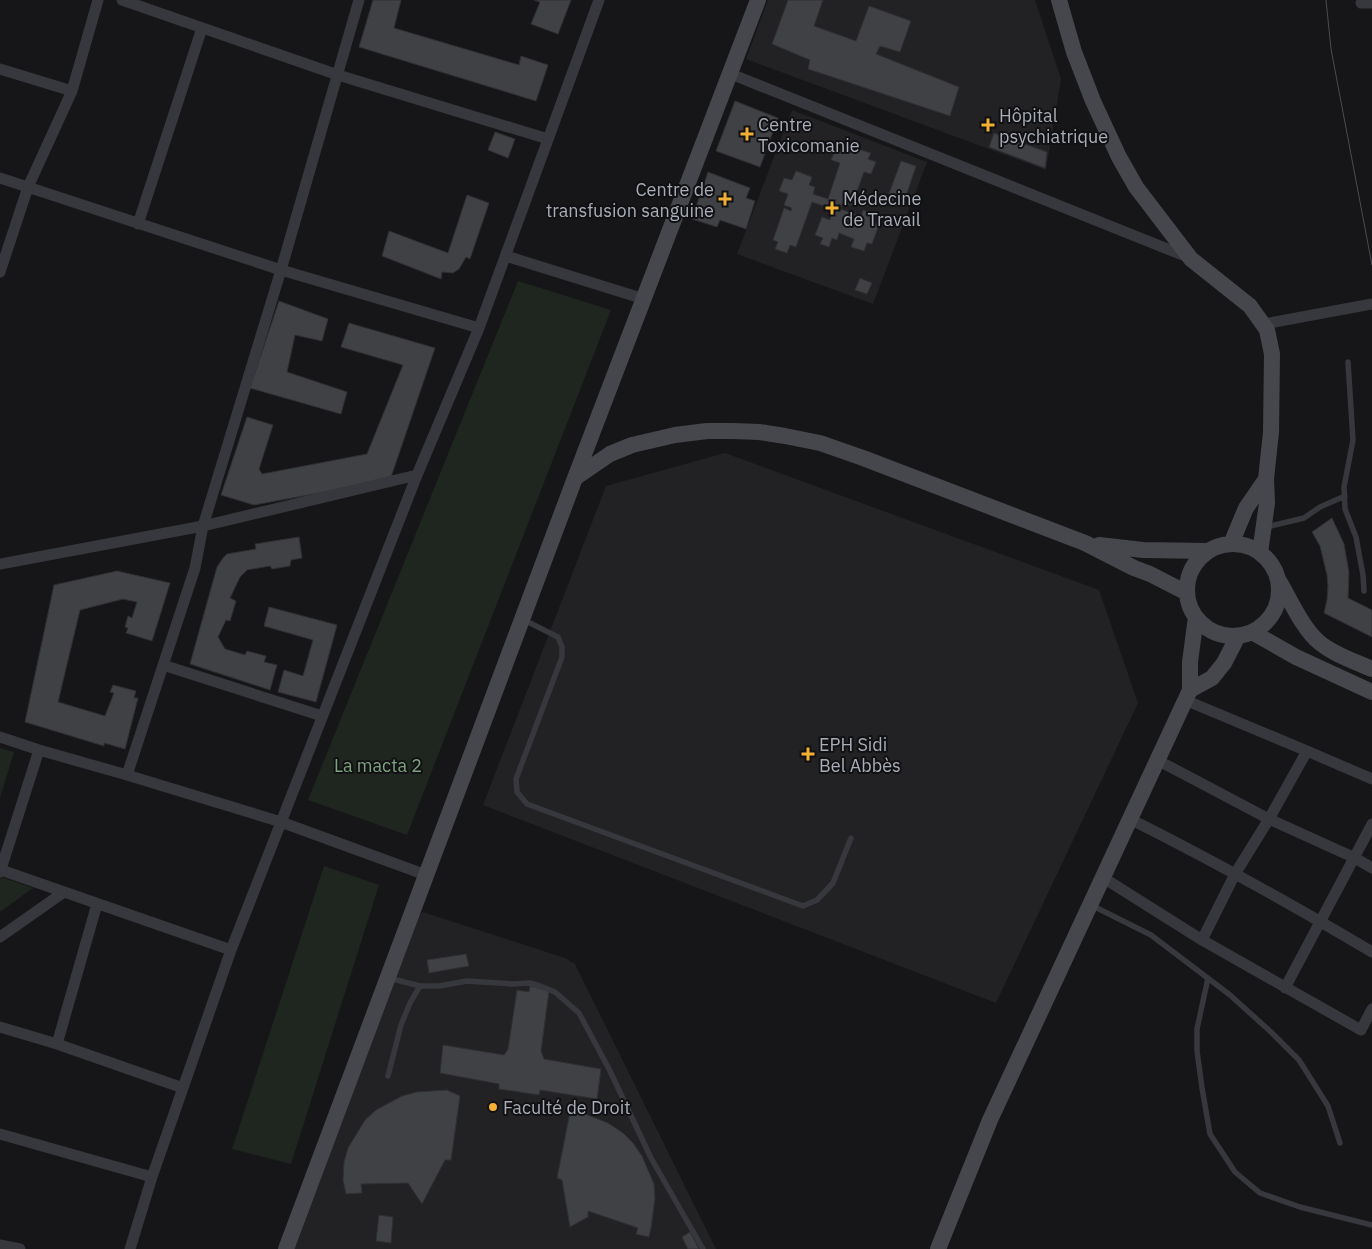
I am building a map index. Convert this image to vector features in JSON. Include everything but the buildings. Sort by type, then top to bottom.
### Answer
[{"type":"main road","points":[[286,1249],[575,478],[758,0]]},
{"type":"main road","points":[[1059,0],[1082,76],[1104,128],[1136,186],[1191,258],[1250,306],[1267,330],[1272,354],[1271,432],[1266,479],[1267,503],[1260,553]]},
{"type":"main road","points":[[575,478],[610,454],[657,438],[707,431],[759,432],[785,436],[828,446],[925,481],[1085,543],[1187,593]]},
{"type":"main road","points":[[1231,544],[1246,508],[1266,479]]},
{"type":"main road","points":[[1085,543],[1143,550],[1208,551]]},
{"type":"main road","points":[[1231,544],[1251,547],[1268,560],[1275,569],[1279,596],[1275,611],[1265,623],[1245,634],[1226,636],[1204,626],[1189,606],[1187,593],[1188,580],[1198,559],[1208,551],[1231,544]]},
{"type":"main road","points":[[1278,580],[1309,632],[1319,642],[1335,652],[1372,668]]},
{"type":"main road","points":[[938,1249],[990,1120],[1187,695],[1196,617]]},
{"type":"main road","points":[[1245,634],[1372,692]]},
{"type":"main road","points":[[1187,695],[1212,678],[1245,634]]},
{"type":"street","points":[[0,272],[28,187],[72,91],[98,0]]},
{"type":"street","points":[[122,0],[338,75],[548,139]]},
{"type":"street","points":[[127,775],[195,568],[203,526],[281,270],[359,0]]},
{"type":"street","points":[[130,1249],[152,1177],[230,950],[417,475],[479,328],[599,0]]},
{"type":"street","points":[[138,224],[202,28]]},
{"type":"street","points":[[0,69],[72,91]]},
{"type":"street","points":[[731,74],[1191,258]]},
{"type":"street","points":[[0,178],[281,270],[479,328]]},
{"type":"street","points":[[506,256],[644,299]]},
{"type":"street","points":[[1264,324],[1372,304]]},
{"type":"street","points":[[0,564],[203,526],[417,475]]},
{"type":"street","points":[[163,665],[322,716]]},
{"type":"street","points":[[1187,695],[1372,779]]},
{"type":"street","points":[[0,736],[39,750],[281,822],[426,875]]},
{"type":"street","points":[[39,750],[0,871],[230,950]]},
{"type":"street","points":[[1202,940],[1235,874],[1308,751]]},
{"type":"street","points":[[1157,760],[1269,818],[1355,858],[1372,868]]},
{"type":"street","points":[[1130,819],[1235,874],[1372,952]]},
{"type":"street","points":[[1285,988],[1372,824]]},
{"type":"street","points":[[1102,877],[1202,940],[1372,1036]]},
{"type":"street","points":[[0,937],[64,892]]},
{"type":"street","points":[[57,1044],[97,904]]},
{"type":"street","points":[[1361,1030],[1372,1009]]},
{"type":"street","points":[[0,1027],[57,1044],[183,1088]]},
{"type":"street","points":[[0,1134],[152,1177]]},
{"type":"street","points":[[0,1244],[20,1249]]},
{"type":"lane","points":[[1348,362],[1353,440],[1344,487],[1345,509],[1356,537],[1364,591]]},
{"type":"lane","points":[[1264,527],[1304,518],[1320,507],[1345,496]]},
{"type":"lane","points":[[522,619],[558,636],[562,647],[562,658],[516,779],[516,792],[527,804],[803,906],[817,900],[833,883],[851,838]]},
{"type":"lane","points":[[1090,904],[1151,935],[1230,995],[1271,1032],[1298,1060],[1328,1106],[1340,1144]]},
{"type":"lane","points":[[387,978],[420,986],[439,986],[467,982],[530,983],[555,992],[579,1013],[609,1069],[652,1158],[703,1249]]},
{"type":"lane","points":[[1208,978],[1197,1029],[1197,1051],[1202,1088],[1210,1134],[1235,1172],[1260,1193],[1300,1207],[1372,1225]]},
{"type":"lane","points":[[388,1076],[401,1025],[410,1003],[420,986]]},
{"type":"shaded area","name":"Hôpital psychiatrique","points":[[768,0],[1035,0],[1061,79],[1046,170],[746,59]]},
{"type":"shaded area","name":"Médecine de Travail","points":[[792,110],[927,162],[873,304],[737,254]]},
{"type":"shaded area","name":"EPH Sidi Bel Abbès","points":[[725,453],[1099,590],[1138,703],[996,1003],[483,805],[606,486]]},
{"type":"shaded area","name":"Faculté de Droit","points":[[423,912],[565,958],[575,964],[716,1249],[287,1249],[413,919]]},
{"type":"green space","name":"La macta 2","points":[[518,281],[611,310],[407,835],[308,800]]},
{"type":"green space","points":[[0,748],[14,752],[0,798]]},
{"type":"green space","points":[[324,866],[379,885],[291,1164],[232,1149]]},
{"type":"green space","points":[[1,877],[33,888],[0,912],[0,880]]},
{"type":"tram line","points":[[1326,0],[1331,49],[1372,265]]},
{"type":"place","name":"Hôpital psychiatrique","points":[[988,125]]},
{"type":"place","name":"Centre Toxicomanie","points":[[747,134]]},
{"type":"place","name":"Centre de transfusion sanguine","points":[[725,199]]},
{"type":"place","name":"Médecine de Travail","points":[[832,208]]},
{"type":"place","name":"EPH Sidi Bel Abbès","points":[[808,754]]},
{"type":"place","name":"Faculté de Droit","points":[[493,1107]]}]
